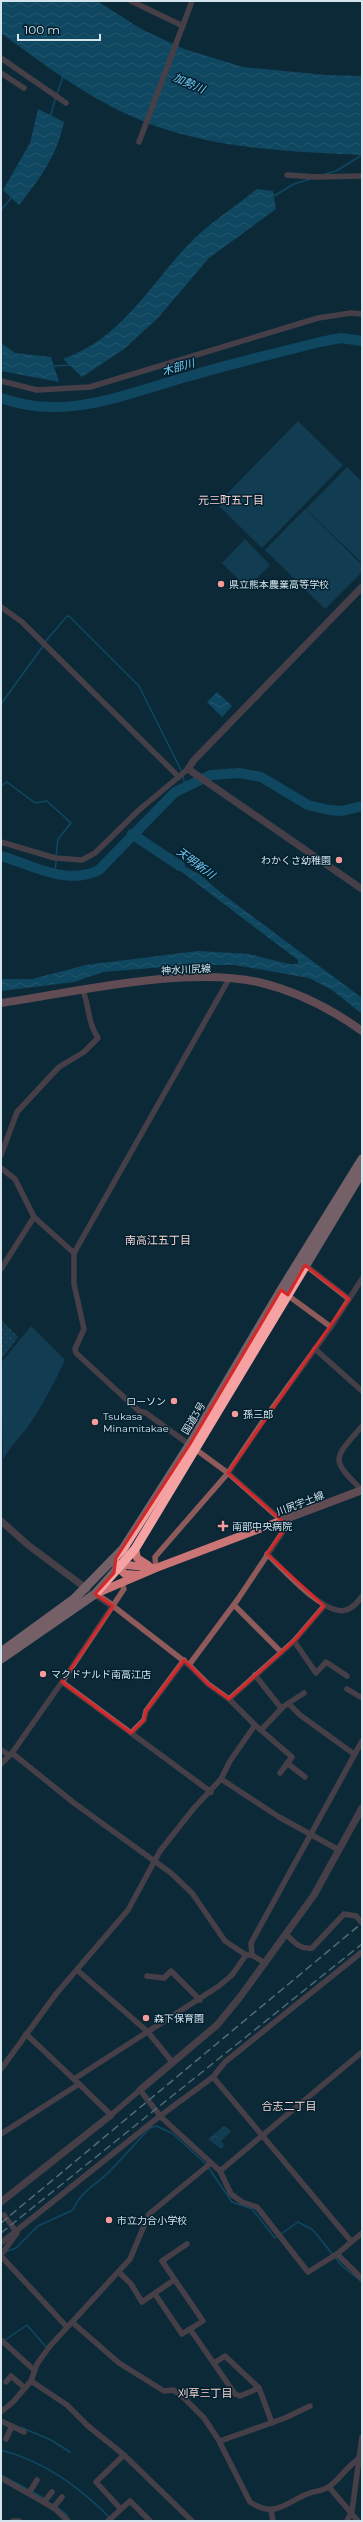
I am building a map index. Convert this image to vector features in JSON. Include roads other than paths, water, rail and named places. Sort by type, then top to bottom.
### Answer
[{"type":"highway","name":"国道3号","points":[[1,1652],[57,1613],[134,1550],[193,1446],[362,1159]]},
{"type":"highway","name":"国道3号","points":[[284,1292],[305,1265],[362,1172]]},
{"type":"highway","name":"国道3号","points":[[1,1659],[95,1594],[193,1446]]},
{"type":"main road","name":"神水川尻線","points":[[1,1003],[183,978],[229,979],[257,982],[304,997],[324,1006],[362,1031]]},
{"type":"main road","name":"川尻宇土線","points":[[95,1594],[156,1568],[362,1490]]},
{"type":"main road","points":[[134,1550],[137,1558],[142,1563],[156,1568]]},
{"type":"main road","name":"川尻宇土線","points":[[116,1564],[156,1568]]},
{"type":"main road","points":[[116,1564],[125,1574],[140,1575]]},
{"type":"street","points":[[131,1],[183,26]]},
{"type":"street","points":[[139,142],[192,1]]},
{"type":"street","points":[[1,58],[66,103]]},
{"type":"street","points":[[1,73],[24,88]]},
{"type":"street","points":[[287,175],[310,177],[362,176]]},
{"type":"street","points":[[1,381],[37,390],[90,388],[318,318],[350,313],[362,314]]},
{"type":"street","points":[[1,842],[55,858],[82,860],[94,853],[139,810],[179,777],[362,587]]},
{"type":"street","points":[[1,606],[22,622],[179,777]]},
{"type":"street","points":[[188,768],[210,785],[362,889]]},
{"type":"street","points":[[189,1665],[234,1605],[284,1530],[282,1521],[228,1473],[193,1446],[146,1413],[139,1411],[76,1353],[75,1349],[84,1329],[74,1284],[74,1253],[229,979]]},
{"type":"street","points":[[1,1155],[17,1112],[59,1067],[84,1052],[98,1038],[90,1026],[88,1002],[83,991]]},
{"type":"street","points":[[1,1168],[15,1179],[34,1217],[74,1253]]},
{"type":"street","points":[[1,1269],[34,1217]]},
{"type":"street","points":[[305,1265],[349,1299]]},
{"type":"street","points":[[156,1568],[155,1557],[228,1473],[331,1327],[362,1279]]},
{"type":"street","points":[[284,1292],[331,1327]]},
{"type":"street","points":[[315,1349],[362,1391]]},
{"type":"street","points":[[362,1426],[339,1454],[337,1460],[342,1471],[362,1490]]},
{"type":"street","points":[[1,1521],[28,1545],[87,1589]]},
{"type":"street","points":[[267,1554],[324,1606],[345,1611],[354,1606],[362,1596]]},
{"type":"street","points":[[1,1764],[11,1754],[113,1606],[124,1589],[122,1583]]},
{"type":"street","points":[[95,1594],[184,1660],[208,1684],[229,1699],[255,1725],[292,1757],[280,1773]]},
{"type":"street","points":[[234,1605],[281,1652]]},
{"type":"street","points":[[229,1699],[294,1641],[324,1606]]},
{"type":"street","points":[[294,1641],[316,1673],[326,1662],[347,1676]]},
{"type":"street","points":[[131,1733],[144,1720],[146,1711],[184,1660]]},
{"type":"street","points":[[255,1675],[282,1708]]},
{"type":"street","points":[[62,1682],[211,1792]]},
{"type":"street","points":[[347,1689],[362,1698]]},
{"type":"street","points":[[261,1730],[282,1708],[304,1693]]},
{"type":"street","points":[[289,1704],[300,1715],[354,1754]]},
{"type":"street","points":[[1,2069],[26,2034],[77,1970],[128,1910],[154,1861],[194,1808],[211,1792],[221,1779],[230,1761],[255,1725]]},
{"type":"street","points":[[74,2079],[200,2000],[232,1975],[249,1955],[251,1943],[362,1741]]},
{"type":"street","points":[[1,1750],[11,1754],[74,1803],[154,1861],[192,1893],[225,1941],[265,1963]]},
{"type":"street","points":[[287,1763],[305,1777]]},
{"type":"street","points":[[221,1779],[310,1834],[339,1850]]},
{"type":"street","points":[[1,2202],[111,2115],[217,2025],[265,1963],[314,1895],[362,1808]]},
{"type":"street","points":[[286,1934],[298,1945],[306,1949],[312,1948],[344,1914],[356,1916],[362,1923]]},
{"type":"street","points":[[1,2243],[160,2116],[213,2077],[225,2062],[362,1952]]},
{"type":"street","points":[[77,1970],[148,2032],[173,2063]]},
{"type":"street","points":[[147,1976],[164,1978],[171,1971],[200,2000]]},
{"type":"street","points":[[26,2034],[111,2115]]},
{"type":"street","points":[[220,2171],[362,2052]]},
{"type":"street","points":[[213,2077],[352,2241]]},
{"type":"street","points":[[1,2134],[79,2084]]},
{"type":"street","points":[[140,2090],[160,2116],[220,2171],[231,2194],[242,2202],[257,2207],[308,2272],[337,2254],[362,2233]]},
{"type":"street","points":[[1,2412],[9,2406],[31,2381],[34,2370],[50,2346],[119,2272],[134,2251],[144,2222],[149,2214],[211,2163]]},
{"type":"street","points":[[4,2215],[17,2233],[1,2255],[67,2328]]},
{"type":"street","points":[[155,2294],[182,2334],[203,2321],[162,2261],[187,2244]]},
{"type":"street","points":[[337,2254],[362,2279]]},
{"type":"street","points":[[119,2272],[131,2284],[142,2302],[174,2280]]},
{"type":"street","points":[[72,2322],[119,2363],[158,2388],[180,2394],[204,2418],[220,2441],[250,2502],[260,2508],[271,2510],[290,2504],[306,2494],[329,2487],[360,2458]]},
{"type":"street","points":[[190,2329],[235,2394],[240,2396],[259,2388]]},
{"type":"street","points":[[1,2340],[34,2370]]},
{"type":"street","points":[[214,2363],[225,2356],[259,2388],[272,2422]]},
{"type":"street","points":[[6,2382],[12,2376],[25,2388]]},
{"type":"street","points":[[31,2381],[67,2405],[88,2426],[124,2455],[192,2521]]},
{"type":"street","points":[[220,2441],[310,2406]]},
{"type":"street","points":[[1,2422],[24,2432]]},
{"type":"street","points":[[6,2439],[12,2426]]},
{"type":"street","points":[[347,2521],[352,2511],[362,2437]]},
{"type":"street","points":[[120,2508],[96,2482],[124,2455]]},
{"type":"street","points":[[1,2478],[44,2502],[68,2521]]},
{"type":"street","points":[[29,2493],[37,2480]]},
{"type":"street","points":[[329,2487],[352,2511],[358,2521]]},
{"type":"street","points":[[44,2502],[52,2492]]},
{"type":"street","points":[[53,2508],[62,2497]]},
{"type":"street","points":[[108,2521],[120,2508],[130,2501],[150,2521]]},
{"type":"street","points":[[271,2510],[273,2521]]},
{"type":"street","points":[[13,2521],[19,2521]]},
{"type":"water","name":"加勢川","points":[[1,1],[97,1],[141,29],[184,49],[243,67],[325,75],[362,76],[362,155],[274,150],[215,142],[158,127],[131,116],[80,88],[1,33]]},
{"type":"water","points":[[38,109],[64,122],[57,145],[47,166],[19,205],[3,190],[30,143]]},
{"type":"water","points":[[257,189],[273,191],[276,209],[209,258],[157,319],[124,349],[82,377],[63,359],[84,350],[118,325],[133,310],[196,237]]},
{"type":"water","points":[[1,343],[15,353],[51,357],[59,382],[1,371]]},
{"type":"water","points":[[217,692],[232,706],[222,717],[207,702]]},
{"type":"water","points":[[145,844],[200,875],[224,895],[362,998],[362,1014],[332,990],[309,978],[235,965],[188,965],[103,972],[74,982],[1,991],[1,979],[32,979],[86,965],[198,951],[249,954],[288,964],[298,964],[298,960]]},
{"type":"waterway","points":[[57,94],[63,77]]},
{"type":"waterway","points":[[50,117],[56,97]]},
{"type":"waterway","points":[[325,174],[336,171],[362,155]]},
{"type":"waterway","points":[[274,196],[294,184],[310,179]]},
{"type":"waterway","points":[[1,210],[12,197]]},
{"type":"waterway","name":"木部川","points":[[1,398],[25,405],[50,407],[73,406],[120,397],[222,367],[320,342],[341,338],[362,341]]},
{"type":"waterway","points":[[52,366],[72,365]]},
{"type":"waterway","points":[[45,642],[67,616],[70,617],[139,686],[182,772]]},
{"type":"waterway","points":[[1,704],[43,646]]},
{"type":"waterway","points":[[1,856],[37,869],[62,875],[74,876],[99,870],[175,792],[211,775],[239,773],[261,777],[308,805],[329,810],[342,811],[362,806]]},
{"type":"waterway","points":[[183,775],[185,787]]},
{"type":"waterway","points":[[1,786],[7,782],[35,803],[47,801],[71,823],[58,839],[56,857]]},
{"type":"waterway","name":"天明新川","points":[[132,834],[180,866]]},
{"type":"waterway","points":[[55,874],[56,861]]},
{"type":"waterway","points":[[5,2252],[16,2248],[38,2226],[73,2210],[76,2203],[84,2193],[108,2173],[150,2128],[156,2126],[172,2133],[206,2164]]},
{"type":"waterway","points":[[208,2167],[232,2202],[252,2209],[275,2238],[278,2236]]},
{"type":"waterway","points":[[281,2234],[298,2222],[313,2230],[342,2266],[362,2282]]},
{"type":"waterway","points":[[5,2340],[27,2325],[46,2347]]},
{"type":"waterway","points":[[20,2427],[51,2440],[70,2452]]},
{"type":"waterway","points":[[1,2450],[17,2455],[48,2469],[75,2487],[113,2521]]},
{"type":"waterway","points":[[1,2475],[29,2490]]},
{"type":"waterway","points":[[33,2492],[45,2499]]},
{"type":"waterway","points":[[57,2507],[68,2516]]},
{"type":"railway","points":[[1,2223],[362,1923]]},
{"type":"railway","points":[[1,2233],[362,1944]]},
{"type":"place","name":"県立熊本農業高等学校","points":[[221,584]]},
{"type":"place","name":"わかくさ幼稚園","points":[[339,860]]},
{"type":"place","name":"ローソン","points":[[174,1401]]},
{"type":"place","name":"孫三郎","points":[[235,1414]]},
{"type":"place","name":"Tsukasa Minamitakae","points":[[95,1422]]},
{"type":"place","name":"南部中央病院","points":[[223,1526]]},
{"type":"place","name":"マクドナルド南高江店","points":[[43,1674]]},
{"type":"place","name":"森下保育園","points":[[146,2018]]},
{"type":"place","name":"市立力合小学校","points":[[109,2220]]},
{"type":"district","name":"元三町五丁目","points":[[231,500]]},
{"type":"district","name":"南高江五丁目","points":[[158,1240]]},
{"type":"district","name":"合志二丁目","points":[[289,2106]]},
{"type":"district","name":"刈草三丁目","points":[[205,2393]]}]
